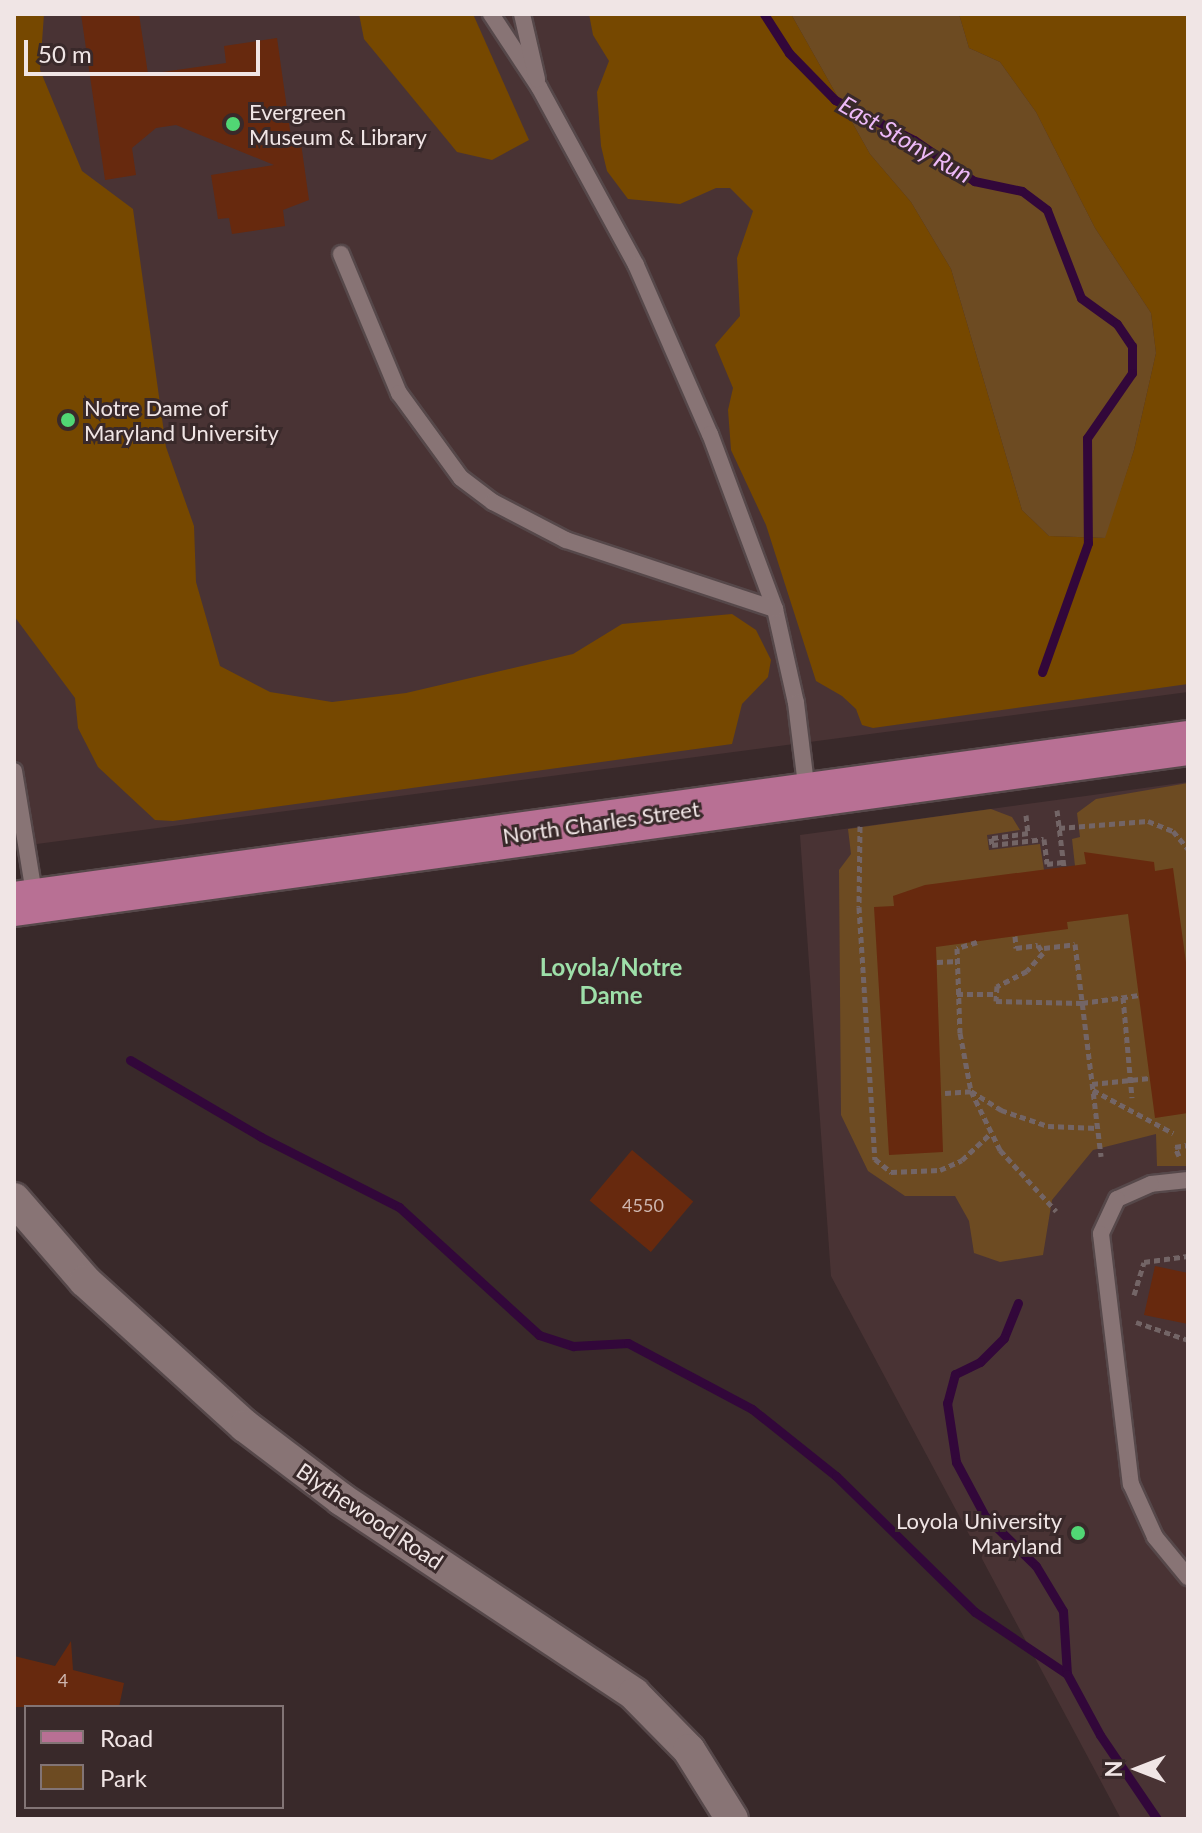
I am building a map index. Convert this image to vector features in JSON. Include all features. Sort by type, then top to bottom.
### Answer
[{"type":"main road","name":"North Charles Street","points":[[25,902],[1188,743]]},
{"type":"street","name":"Blythewood Road","points":[[14,1199],[111,1306],[255,1434],[361,1513],[634,1694],[689,1750],[732,1819]]},
{"type":"lane","points":[[491,14],[539,87],[673,345],[775,609],[796,703],[808,794]]},
{"type":"lane","points":[[522,14],[539,87]]},
{"type":"lane","points":[[341,254],[399,393],[461,478],[493,502],[566,540],[775,609]]},
{"type":"lane","points":[[14,771],[25,902]]},
{"type":"lane","points":[[1188,1180],[1151,1184],[1117,1199],[1101,1234],[1131,1484],[1155,1537],[1188,1577]]},
{"type":"path","points":[[1026,815],[1028,833],[991,838],[992,845],[1044,839],[1047,864],[1063,865],[1057,810]]},
{"type":"path","points":[[1059,828],[1148,821],[1173,831],[1188,849]]},
{"type":"path","points":[[860,834],[859,907],[875,1159],[891,1172],[940,1170],[962,1160],[990,1134]]},
{"type":"path","points":[[1015,936],[1016,948],[1075,944],[1101,1156]]},
{"type":"path","points":[[977,942],[957,948],[957,994],[971,1091],[990,1134],[1018,1174],[1056,1211]]},
{"type":"path","points":[[1044,948],[1039,960],[997,986],[996,1001],[1082,1003],[1139,995]]},
{"type":"path","points":[[937,962],[958,961]]},
{"type":"path","points":[[957,994],[996,994]]},
{"type":"path","points":[[1123,997],[1132,1098]]},
{"type":"path","points":[[1093,1087],[1150,1078]]},
{"type":"path","points":[[1093,1087],[1173,1133]]},
{"type":"path","points":[[945,1093],[971,1091],[1001,1110],[1048,1126],[1098,1128]]},
{"type":"path","points":[[1188,1145],[1175,1147],[1176,1156],[1188,1155]]},
{"type":"path","points":[[1131,1306],[1144,1262],[1188,1256]]},
{"type":"path","points":[[1131,1314],[1139,1324],[1188,1340]]},
{"type":"shaded area","points":[[14,14],[1188,14],[1188,692],[14,847]]},
{"type":"shaded area","points":[[14,14],[44,14],[40,70],[82,171],[133,209],[166,447],[194,526],[196,582],[220,666],[270,692],[332,702],[406,693],[573,654],[622,624],[732,614],[756,630],[771,660],[768,677],[742,704],[732,744],[173,821],[155,820],[98,767],[78,728],[75,698],[14,616]]},
{"type":"shaded area","points":[[359,14],[473,14],[529,140],[492,160],[457,152],[364,39]]},
{"type":"shaded area","points":[[589,14],[791,14],[870,154],[911,202],[951,269],[1022,510],[1049,536],[1105,538],[1134,450],[1156,353],[1151,313],[1095,228],[1036,112],[1000,62],[969,48],[959,14],[1188,14],[1188,684],[873,728],[862,725],[856,709],[842,696],[816,681],[766,525],[731,450],[728,410],[733,388],[715,345],[740,316],[737,258],[753,211],[730,188],[716,188],[680,204],[628,199],[607,171],[601,146],[597,92],[609,61],[593,35]]},
{"type":"shaded area","name":"Loyola University Maryland","points":[[1188,782],[1188,1819],[1121,1819],[831,1276],[800,835]]},
{"type":"green space","points":[[791,14],[959,14],[969,48],[1000,62],[1036,112],[1095,228],[1151,313],[1156,353],[1134,450],[1106,538],[1049,536],[1022,510],[951,269],[911,202],[870,154]]},
{"type":"green space","points":[[1188,783],[1188,1166],[1157,1166],[1156,1134],[1093,1150],[1052,1200],[1043,1255],[1000,1262],[974,1253],[969,1221],[955,1196],[905,1196],[868,1171],[841,1115],[839,870],[851,854],[848,829],[991,809],[1012,817],[1020,830],[987,835],[989,850],[1040,844],[1044,870],[1075,866],[1072,839],[1080,837],[1077,813],[1096,799]]},
{"type":"building","name":"Evergreen Museum & Library","points":[[81,14],[139,14],[148,74],[226,63],[224,46],[277,38],[291,137],[300,136],[309,200],[283,210],[285,226],[232,234],[229,218],[218,219],[211,175],[274,165],[176,125],[156,128],[132,148],[136,175],[105,180]]},
{"type":"building","points":[[1084,852],[1154,862],[1155,871],[1173,868],[1188,977],[1188,1113],[1155,1118],[1128,914],[1067,922],[1068,929],[936,947],[943,1152],[889,1155],[874,907],[894,906],[893,896],[925,885],[1086,864]]},
{"type":"building","points":[[632,1150],[693,1201],[651,1252],[590,1201]]},
{"type":"building","points":[[1155,1266],[1188,1273],[1188,1324],[1144,1315]]},
{"type":"building","points":[[71,1641],[73,1670],[124,1683],[119,1705],[14,1707],[14,1656],[55,1666]]},
{"type":"waterway","name":"East Stony Run","points":[[764,14],[789,53],[835,100],[914,140],[974,181],[1022,191],[1047,210],[1081,298],[1117,324],[1132,346],[1132,373],[1087,438],[1088,543],[1042,672]]},
{"type":"waterway","points":[[130,1060],[261,1137],[399,1207],[539,1335],[573,1346],[628,1343],[752,1409],[836,1476],[975,1612],[1067,1674]]},
{"type":"waterway","name":"East Stony Run","points":[[1018,1303],[1004,1338],[980,1362],[955,1374],[947,1403],[956,1462],[985,1516],[1036,1566],[1063,1611],[1067,1674],[1100,1735],[1157,1819]]},
{"type":"place","name":"Evergreen Museum & Library","points":[[233,124]]},
{"type":"place","name":"Notre Dame of Maryland University","points":[[68,420]]},
{"type":"place","name":"Loyola University Maryland","points":[[1078,1533]]},
{"type":"district","name":"Loyola/Notre Dame","points":[[611,981]]}]
